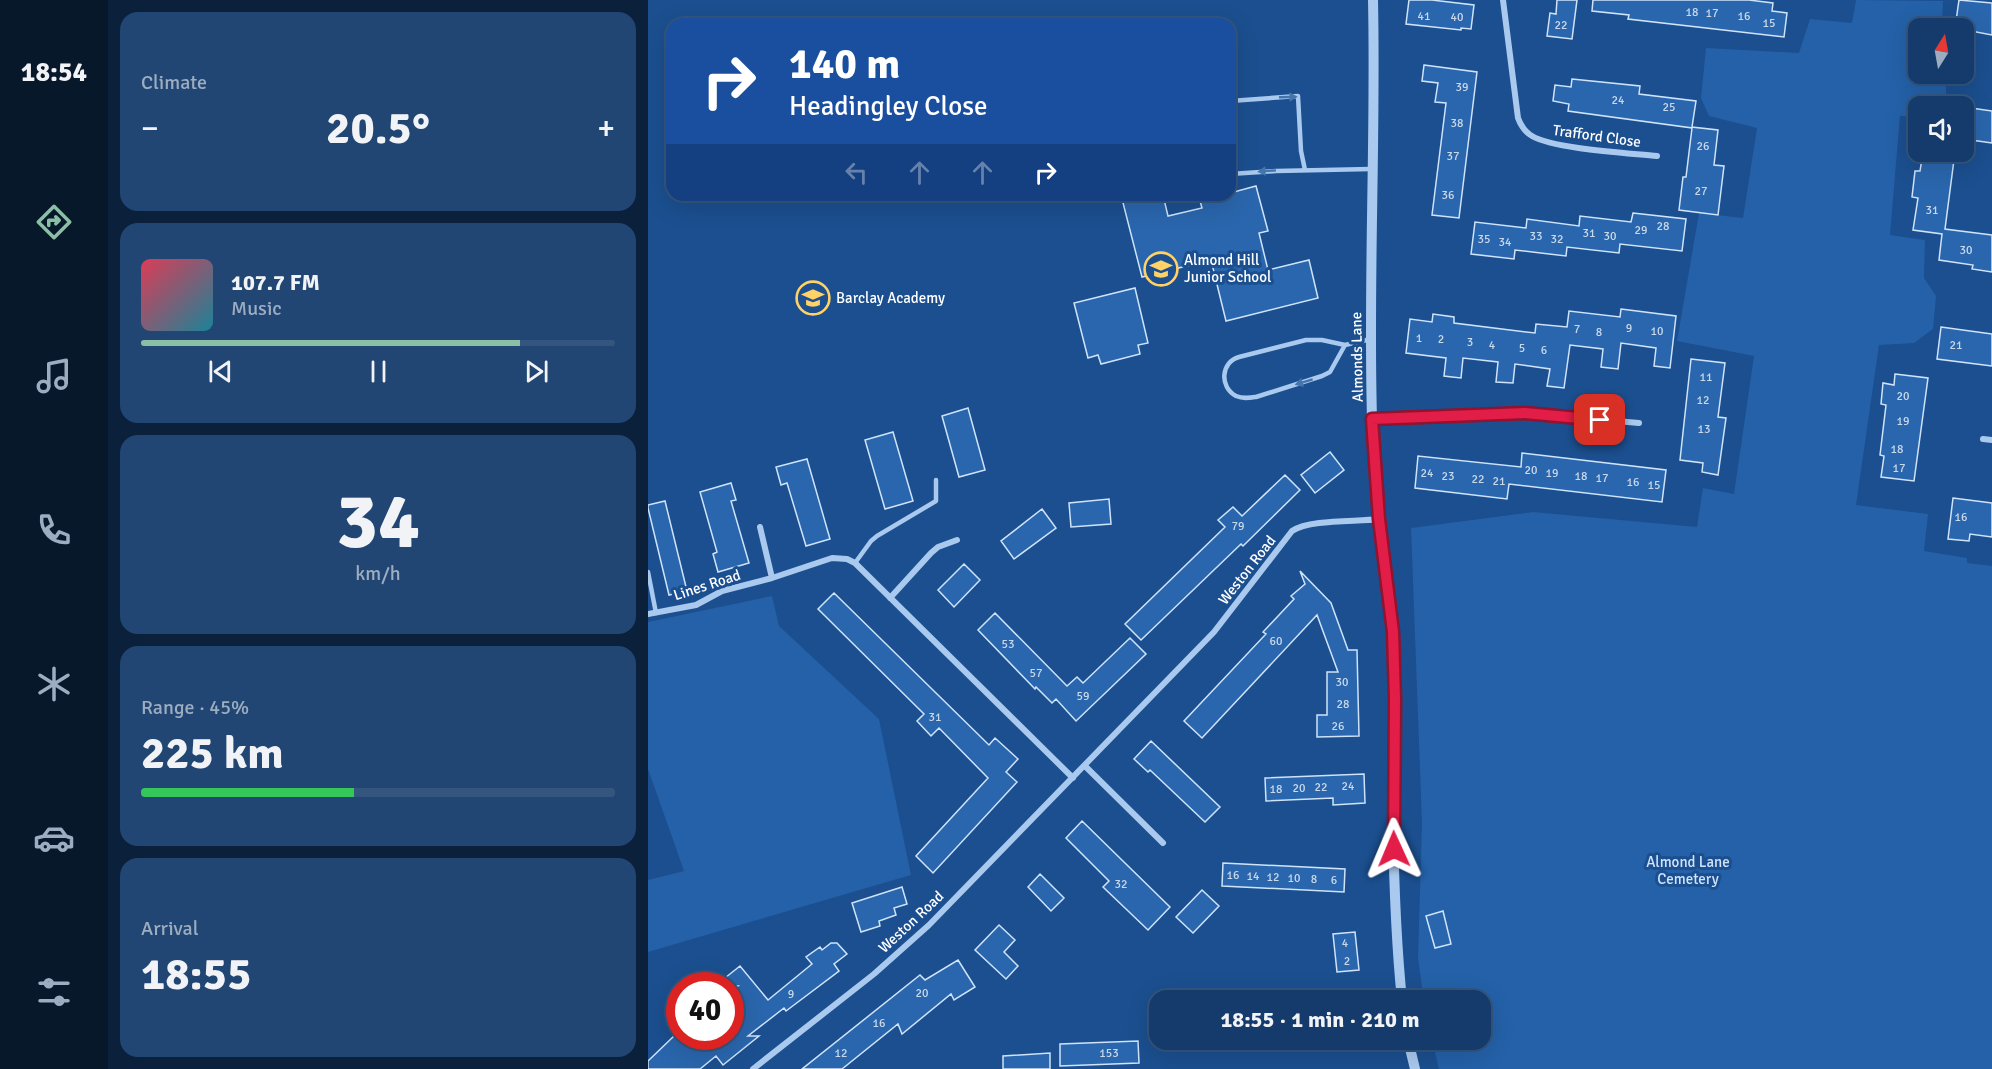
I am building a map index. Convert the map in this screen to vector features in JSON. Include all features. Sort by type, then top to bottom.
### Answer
[{"type":"street","name":"Almonds Lane","points":[[1373,0],[1375,98],[1372,419],[1379,519],[1393,632],[1394,892],[1401,990]]},
{"type":"street","name":"Trafford Close","points":[[1503,0],[1518,118],[1522,128],[1540,140],[1561,145],[1658,156]]},
{"type":"street","points":[[1372,419],[1525,413],[1639,423]]},
{"type":"street","points":[[1983,439],[1992,440]]},
{"type":"street","name":"Weston Road","points":[[753,1069],[874,974],[929,925],[1214,632],[1292,531],[1306,524],[1379,519]]},
{"type":"street","points":[[760,527],[772,578]]},
{"type":"street","points":[[890,598],[931,553],[938,547],[957,540]]},
{"type":"street","name":"Lines Road","points":[[648,614],[696,605],[722,591],[772,578],[832,558],[847,559],[855,563]]},
{"type":"street","points":[[855,563],[1073,778]]},
{"type":"street","points":[[1085,766],[1163,843]]},
{"type":"street","points":[[1410,1050],[1415,1069]]},
{"type":"lane","points":[[1236,100],[1298,96],[1301,151],[1305,170]]},
{"type":"lane","points":[[1236,174],[1374,169]]},
{"type":"lane","points":[[1345,345],[1330,372],[1256,397],[1237,396],[1231,392],[1225,381],[1224,374],[1228,363],[1239,357],[1306,340],[1322,340],[1345,345],[1371,339]]},
{"type":"lane","points":[[855,563],[877,536],[936,501],[936,480]]},
{"type":"lane","points":[[648,572],[656,613]]},
{"type":"green space","name":"Almond Lane Cemetery","points":[[1856,0],[1943,1],[1942,18],[1908,18],[1908,84],[1946,84],[1946,96],[1908,96],[1908,116],[1900,116],[1890,235],[1925,240],[1924,278],[1936,296],[1933,329],[1914,343],[1879,345],[1856,505],[1928,514],[1924,551],[1967,558],[1967,563],[1992,566],[1992,1069],[1439,1069],[1434,1050],[1491,1050],[1491,990],[1423,990],[1418,958],[1422,823],[1411,528],[1533,512],[1697,527],[1703,488],[1734,494],[1754,356],[1677,341],[1699,213],[1743,218],[1757,128],[1709,116],[1701,98],[1706,48],[1799,53],[1810,19],[1852,23]]},
{"type":"green space","points":[[772,596],[779,626],[879,719],[911,875],[648,952],[648,880],[684,871],[648,769],[648,622]]},
{"type":"building","points":[[1409,0],[1474,5],[1471,29],[1406,24]]},
{"type":"building","points":[[1557,0],[1577,0],[1572,39],[1547,36],[1550,13],[1556,14]]},
{"type":"building","points":[[1593,0],[1749,0],[1773,3],[1772,11],[1787,13],[1784,37],[1628,19],[1629,15],[1592,11]]},
{"type":"building","points":[[1959,0],[1992,3],[1992,35],[1974,32],[1974,18],[1956,18]]},
{"type":"building","points":[[1424,65],[1477,72],[1459,218],[1432,215],[1446,103],[1435,102],[1438,83],[1422,81]]},
{"type":"building","points":[[1572,79],[1640,86],[1639,94],[1696,101],[1692,127],[1718,130],[1714,165],[1724,166],[1718,215],[1679,210],[1692,128],[1568,111],[1569,104],[1553,101],[1555,85],[1571,87]]},
{"type":"building","points":[[1974,108],[1992,111],[1992,143],[1974,140]]},
{"type":"building","points":[[1921,162],[1954,162],[1945,229],[1992,235],[1992,272],[1972,269],[1973,265],[1939,260],[1942,234],[1913,230],[1918,198],[1912,197],[1915,171],[1920,171]]},
{"type":"building","points":[[1256,186],[1268,231],[1259,233],[1268,270],[1309,260],[1318,298],[1226,321],[1211,260],[1142,277],[1123,201],[1164,201],[1168,216],[1202,208],[1200,201],[1236,201],[1236,191]]},
{"type":"building","points":[[1633,213],[1686,219],[1682,251],[1620,244],[1619,253],[1567,247],[1566,256],[1515,250],[1514,259],[1471,254],[1475,222],[1526,228],[1527,219],[1579,226],[1580,216],[1631,222]]},
{"type":"building","points":[[1135,288],[1148,343],[1138,345],[1140,354],[1101,364],[1098,355],[1088,358],[1074,303]]},
{"type":"building","points":[[1621,309],[1676,316],[1670,368],[1654,366],[1656,348],[1621,343],[1618,369],[1601,367],[1603,349],[1570,345],[1564,388],[1547,386],[1550,369],[1515,364],[1513,383],[1496,382],[1498,362],[1463,358],[1461,378],[1444,376],[1446,358],[1406,353],[1410,319],[1432,322],[1433,314],[1454,317],[1454,323],[1535,333],[1536,324],[1567,327],[1569,311],[1620,317]]},
{"type":"building","points":[[1941,327],[1992,334],[1992,366],[1937,359]]},
{"type":"building","points":[[1691,359],[1725,363],[1718,417],[1726,418],[1718,475],[1702,472],[1703,463],[1680,460]]},
{"type":"building","points":[[1895,374],[1928,378],[1914,481],[1881,477],[1884,456],[1880,455],[1886,405],[1881,404],[1883,383],[1894,385]]},
{"type":"building","points":[[968,408],[985,470],[959,477],[942,416]]},
{"type":"building","points":[[893,432],[913,501],[885,509],[865,440]]},
{"type":"building","points":[[1330,452],[1344,470],[1315,493],[1301,475]]},
{"type":"building","points":[[1522,453],[1666,470],[1662,502],[1509,484],[1507,499],[1415,488],[1418,456],[1521,467]]},
{"type":"building","points":[[807,459],[830,539],[806,546],[787,483],[781,485],[776,467]]},
{"type":"building","points":[[1285,475],[1300,490],[1141,640],[1125,624],[1225,527],[1218,520],[1233,507],[1242,516]]},
{"type":"building","points":[[731,483],[736,500],[731,501],[749,563],[718,572],[713,554],[717,552],[700,492]]},
{"type":"building","points":[[1953,498],[1992,503],[1992,537],[1970,534],[1969,541],[1948,539]]},
{"type":"building","points":[[1109,499],[1111,524],[1071,527],[1069,503]]},
{"type":"building","points":[[665,501],[687,591],[669,595],[648,508],[648,505]]},
{"type":"building","points":[[1042,509],[1056,528],[1014,559],[1001,541]]},
{"type":"building","points":[[964,564],[980,580],[954,607],[938,590]]},
{"type":"building","points":[[1300,571],[1331,603],[1348,650],[1357,650],[1359,736],[1317,737],[1317,715],[1327,715],[1327,672],[1338,672],[1317,615],[1202,738],[1184,721],[1266,634],[1263,632],[1294,599],[1291,596],[1305,584]]},
{"type":"building","points":[[834,593],[989,745],[995,738],[1018,759],[1006,772],[1017,782],[933,873],[916,856],[988,778],[939,728],[931,736],[917,721],[924,714],[818,609]]},
{"type":"building","points":[[995,613],[1067,686],[1077,677],[1083,683],[1130,638],[1146,654],[1076,721],[1056,699],[1052,703],[1036,687],[1035,689],[978,630]]},
{"type":"building","points":[[1151,741],[1220,807],[1205,822],[1150,770],[1148,772],[1134,759]]},
{"type":"building","points":[[1364,774],[1365,803],[1333,805],[1333,798],[1266,801],[1265,778]]},
{"type":"building","points":[[1082,821],[1170,907],[1148,930],[1103,887],[1109,881],[1066,838]]},
{"type":"building","points":[[1223,863],[1345,869],[1344,892],[1222,886]]},
{"type":"building","points":[[1040,874],[1064,898],[1051,911],[1028,887]]},
{"type":"building","points":[[902,887],[907,904],[894,908],[896,915],[879,921],[880,926],[861,932],[852,903]]},
{"type":"building","points":[[1202,890],[1219,906],[1193,933],[1176,917]]},
{"type":"building","points":[[1443,911],[1451,944],[1435,948],[1426,916]]},
{"type":"building","points":[[999,925],[1015,940],[1004,952],[1018,966],[1006,979],[975,950]]},
{"type":"building","points":[[1355,932],[1359,970],[1337,972],[1333,934]]},
{"type":"building","points":[[831,943],[837,943],[847,954],[834,964],[839,971],[786,1011],[784,1008],[748,1036],[759,1036],[744,1048],[744,972],[732,972],[740,966],[768,1000],[812,964],[806,957],[820,947],[822,950]]},
{"type":"building","points":[[958,960],[975,987],[954,1000],[951,994],[902,1034],[898,1024],[842,1069],[802,1069],[920,975],[925,980]]},
{"type":"building","points":[[1138,1041],[1139,1063],[1060,1066],[1060,1044]]},
{"type":"building","points":[[666,1044],[666,1050],[742,1050],[723,1065],[716,1056],[700,1069],[648,1069],[648,1061]]},
{"type":"building","points":[[1050,1053],[1050,1069],[1003,1069],[1003,1056]]},
{"type":"place","name":"Almond Hill Junior School","points":[[1161,269]]},
{"type":"place","name":"Barclay Academy","points":[[813,298]]},
{"type":"route","points":[[1394,849],[1393,632],[1379,519],[1372,419],[1525,413],[1600,420]]}]
